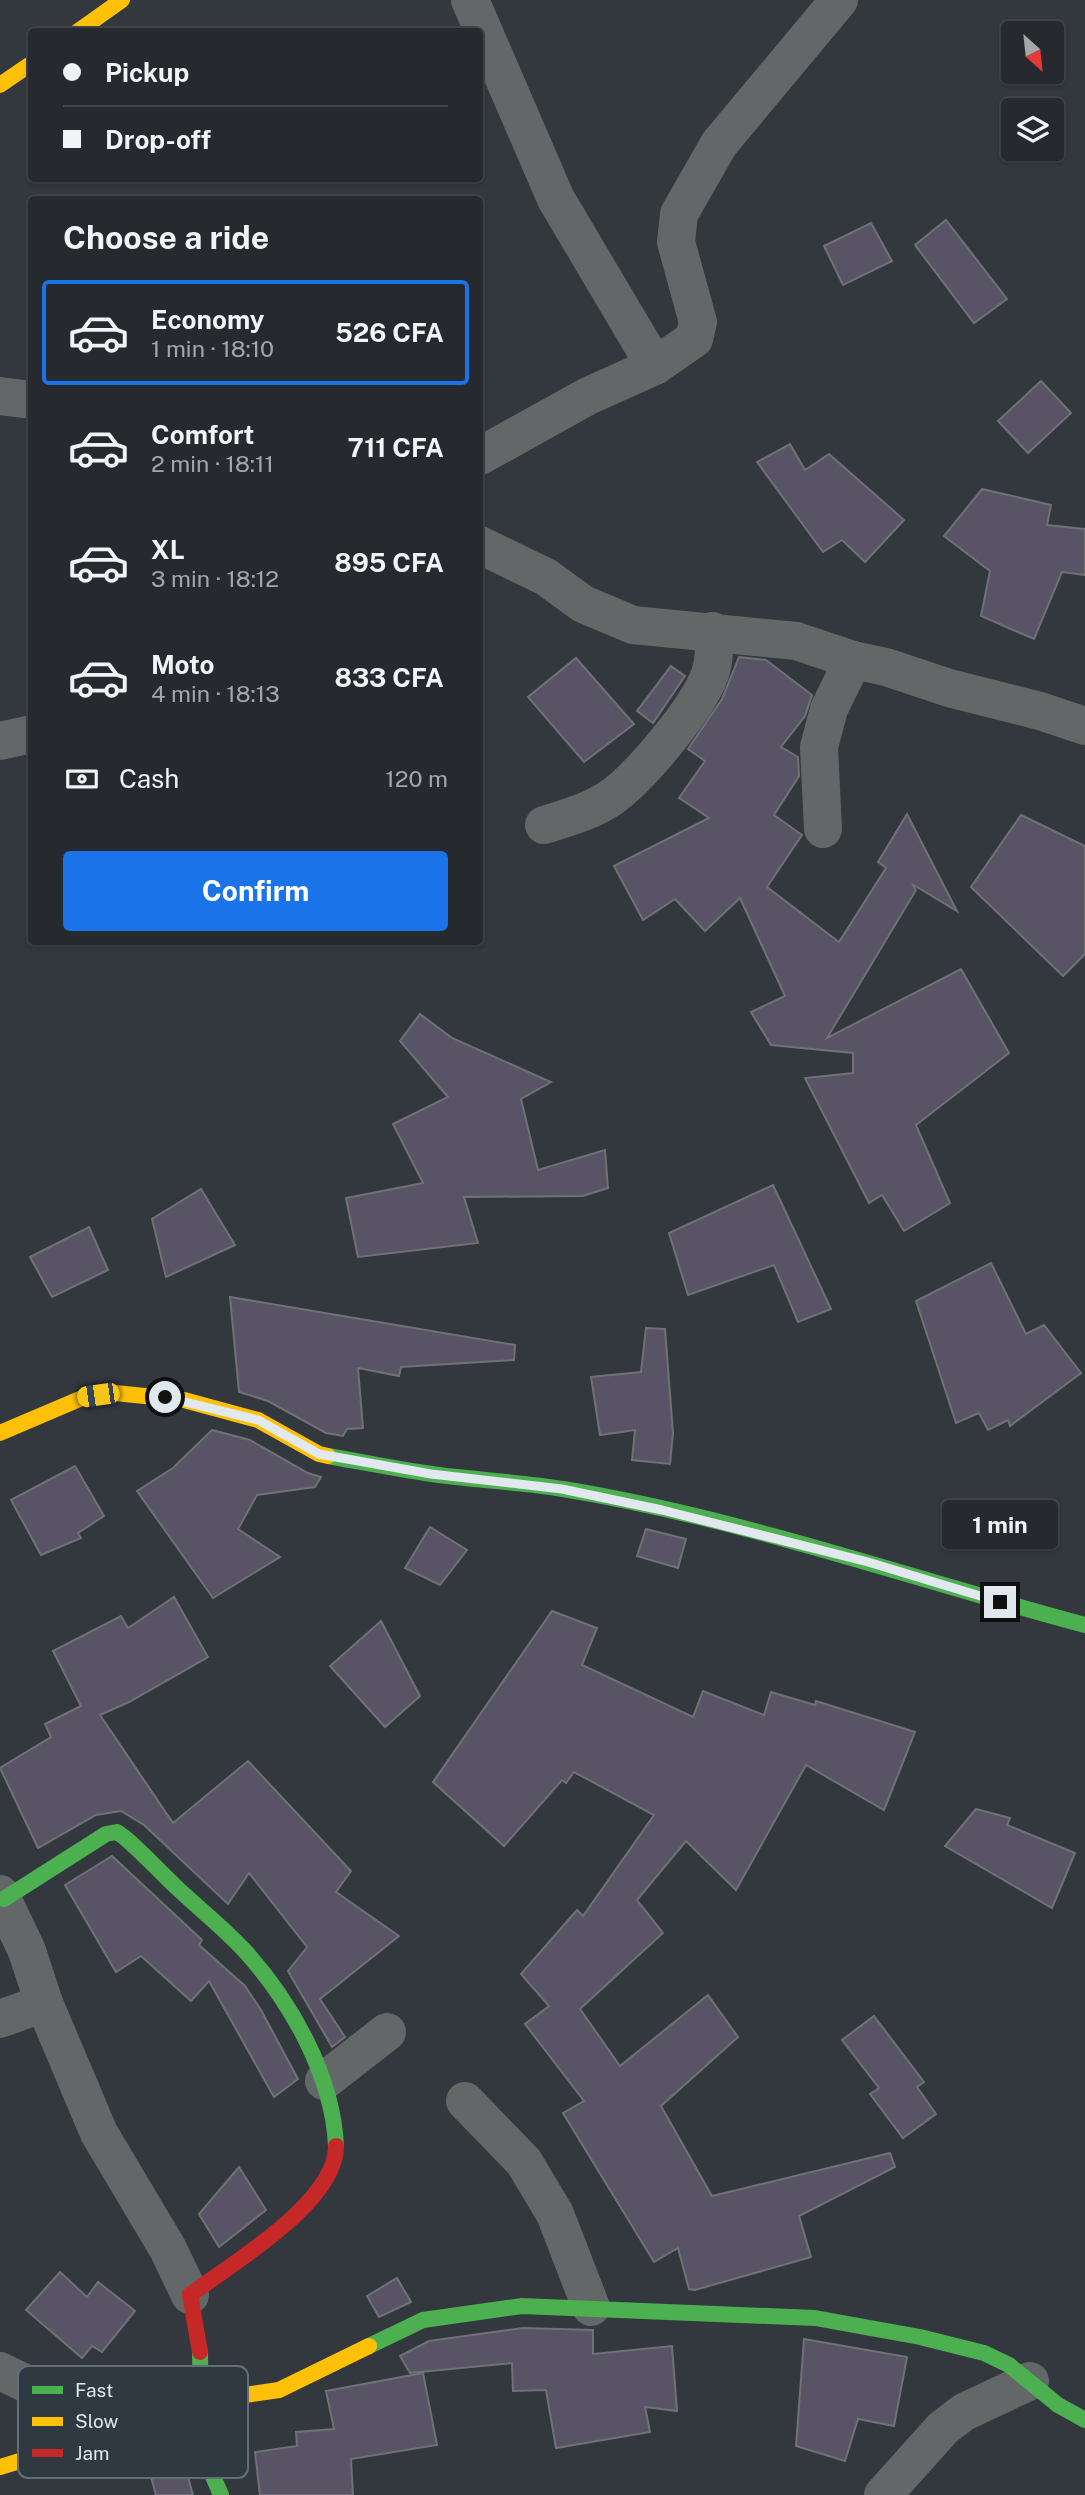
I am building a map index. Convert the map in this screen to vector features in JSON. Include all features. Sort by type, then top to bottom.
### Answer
[{"type":"street","points":[[83,28],[122,0]]},
{"type":"street","points":[[470,0],[482,28]]},
{"type":"street","points":[[483,454],[588,396],[655,366],[694,339],[698,322],[676,242],[680,214],[719,144],[839,0]]},
{"type":"street","points":[[483,30],[556,199],[655,366]]},
{"type":"street","points":[[0,85],[28,66]]},
{"type":"street","points":[[0,396],[28,400]]},
{"type":"street","points":[[483,546],[546,577],[583,604],[634,625],[796,641],[948,688],[1040,711],[1085,726]]},
{"type":"street","points":[[544,825],[607,800],[627,786],[646,765],[705,687],[713,662],[712,631]]},
{"type":"street","points":[[823,829],[819,747],[829,709],[853,660]]},
{"type":"street","points":[[0,741],[28,735]]},
{"type":"street","points":[[0,1433],[82,1398],[115,1393],[184,1400],[258,1420],[319,1454],[431,1474],[562,1489],[662,1510],[868,1562],[972,1595],[1085,1625]]},
{"type":"street","points":[[190,2295],[261,2241],[306,2202],[329,2177],[336,2154],[337,2138],[324,2081],[286,2010],[247,1954],[211,1916],[117,1832],[93,1841],[2,1896],[27,1951],[44,2003],[99,2133],[169,2249],[190,2295],[201,2366]]},
{"type":"street","points":[[0,2019],[44,2003]]},
{"type":"street","points":[[324,2081],[387,2032]]},
{"type":"street","points":[[464,2101],[524,2162],[555,2214],[591,2307]]},
{"type":"street","points":[[248,2393],[279,2390],[404,2328],[440,2315],[522,2306],[591,2307],[815,2318],[920,2337],[984,2353],[1009,2365],[1058,2405],[1085,2420]]},
{"type":"street","points":[[0,2371],[18,2380]]},
{"type":"street","points":[[883,2495],[943,2428],[964,2412],[1030,2381]]},
{"type":"street","points":[[0,2467],[18,2459]]},
{"type":"street","points":[[214,2478],[221,2495]]},
{"type":"building","points":[[946,220],[1007,299],[974,323],[915,245]]},
{"type":"building","points":[[871,223],[892,261],[843,285],[824,246]]},
{"type":"building","points":[[1041,381],[1071,413],[1028,453],[998,421]]},
{"type":"building","points":[[790,444],[805,470],[829,454],[904,520],[865,562],[842,540],[823,552],[757,462]]},
{"type":"building","points":[[982,489],[1051,505],[1047,525],[1085,529],[1085,575],[1062,572],[1034,639],[981,616],[990,571],[944,536]]},
{"type":"building","points":[[739,657],[766,660],[812,695],[805,716],[781,747],[798,757],[799,776],[774,815],[802,835],[767,887],[839,942],[886,868],[878,862],[907,814],[957,911],[912,884],[916,890],[827,1038],[961,969],[1009,1053],[916,1125],[950,1203],[904,1231],[882,1195],[869,1203],[805,1078],[853,1073],[853,1053],[771,1045],[751,1012],[785,996],[740,898],[705,931],[675,899],[643,920],[614,866],[709,818],[679,798],[705,761],[688,749],[722,699]]},
{"type":"building","points":[[576,658],[634,724],[584,762],[528,697]]},
{"type":"building","points":[[671,666],[685,676],[653,723],[637,711]]},
{"type":"building","points":[[1021,815],[1085,846],[1085,954],[1063,976],[971,887]]},
{"type":"building","points":[[420,1014],[452,1038],[551,1082],[521,1099],[538,1170],[605,1150],[608,1188],[583,1196],[464,1197],[478,1243],[358,1257],[346,1198],[423,1183],[393,1124],[448,1097],[400,1041]]},
{"type":"building","points":[[773,1185],[831,1309],[798,1322],[774,1265],[688,1295],[669,1233]]},
{"type":"building","points":[[201,1189],[235,1245],[166,1277],[152,1219]]},
{"type":"building","points":[[89,1227],[108,1270],[52,1297],[30,1257]]},
{"type":"building","points":[[991,1263],[1026,1334],[1044,1325],[1081,1373],[1010,1426],[1008,1420],[988,1430],[979,1413],[956,1423],[916,1301]]},
{"type":"building","points":[[230,1297],[515,1345],[514,1360],[401,1367],[399,1376],[358,1368],[363,1428],[347,1429],[343,1436],[326,1433],[268,1401],[239,1392]]},
{"type":"building","points":[[646,1328],[665,1329],[673,1433],[670,1464],[632,1460],[635,1430],[600,1435],[591,1377],[641,1372]]},
{"type":"building","points":[[212,1430],[250,1440],[308,1473],[321,1477],[315,1487],[257,1495],[238,1529],[280,1557],[213,1598],[137,1491],[173,1468]]},
{"type":"building","points":[[75,1466],[104,1516],[78,1533],[81,1538],[41,1555],[11,1500]]},
{"type":"building","points":[[430,1527],[467,1550],[440,1585],[405,1568]]},
{"type":"building","points":[[646,1529],[686,1539],[678,1568],[637,1556]]},
{"type":"building","points":[[174,1597],[208,1657],[129,1702],[100,1715],[173,1823],[248,1761],[351,1871],[336,1892],[399,1936],[320,1999],[345,2037],[332,2047],[288,1971],[307,1947],[249,1873],[228,1904],[144,1825],[121,1811],[96,1815],[38,1848],[0,1768],[51,1737],[45,1724],[81,1706],[53,1651],[121,1616],[128,1628]]},
{"type":"building","points":[[552,1611],[597,1628],[582,1665],[693,1717],[703,1691],[764,1715],[771,1692],[815,1705],[816,1701],[915,1732],[884,1810],[806,1765],[736,1890],[686,1841],[637,1900],[663,1933],[580,2009],[620,2066],[708,1995],[738,2037],[661,2106],[712,2196],[890,2153],[895,2167],[799,2216],[811,2257],[695,2290],[689,2289],[678,2248],[654,2262],[563,2113],[584,2101],[525,2024],[549,2006],[521,1974],[577,1910],[583,1916],[654,1815],[574,1772],[566,1783],[562,1780],[504,1846],[433,1782]]},
{"type":"building","points":[[381,1621],[420,1696],[385,1727],[330,1666]]},
{"type":"building","points":[[976,1809],[1010,1818],[1007,1825],[1075,1853],[1052,1908],[945,1846]]},
{"type":"building","points":[[112,1856],[202,1940],[199,1945],[245,1986],[298,2079],[274,2097],[209,1981],[191,2001],[141,1956],[116,1972],[65,1885]]},
{"type":"building","points":[[874,2016],[924,2082],[917,2087],[936,2114],[903,2138],[870,2094],[879,2088],[842,2040]]},
{"type":"building","points":[[239,2167],[266,2210],[219,2247],[199,2214]]},
{"type":"building","points":[[60,2272],[87,2297],[98,2282],[135,2311],[102,2352],[92,2346],[82,2358],[26,2310]]},
{"type":"building","points":[[397,2278],[411,2302],[379,2317],[367,2296]]},
{"type":"building","points":[[523,2328],[593,2330],[593,2354],[672,2346],[677,2411],[645,2407],[650,2432],[556,2448],[546,2390],[513,2391],[512,2363],[410,2373],[400,2356],[429,2341]]},
{"type":"building","points":[[804,2339],[907,2357],[894,2426],[858,2419],[845,2461],[796,2446]]},
{"type":"building","points":[[423,2373],[437,2445],[351,2459],[353,2495],[260,2495],[255,2452],[297,2446],[296,2432],[334,2429],[326,2391]]},
{"type":"building","points":[[151,2478],[188,2478],[193,2495],[156,2495]]},
{"type":"traffic: fast","points":[[328,1456],[419,1472],[547,1487],[629,1501],[761,1533],[1085,1625]]},
{"type":"traffic: fast","points":[[4,1899],[106,1834],[117,1832],[124,1837],[237,1942],[278,1993],[307,2041],[318,2067],[327,2093],[336,2146]]},
{"type":"traffic: fast","points":[[369,2346],[423,2320],[522,2306],[815,2318],[920,2337],[984,2353],[1009,2365],[1058,2405],[1085,2420]]},
{"type":"traffic: fast","points":[[200,2352],[200,2366]]},
{"type":"traffic: fast","points":[[214,2478],[221,2495]]},
{"type":"traffic: slow","points":[[83,28],[122,0]]},
{"type":"traffic: slow","points":[[0,85],[28,66]]},
{"type":"traffic: slow","points":[[0,1433],[82,1398],[115,1393],[184,1400],[258,1420],[319,1454],[328,1456]]},
{"type":"traffic: slow","points":[[248,2395],[279,2390],[369,2346]]},
{"type":"traffic: slow","points":[[0,2467],[18,2461]]},
{"type":"traffic: jam","points":[[200,2352],[190,2295],[279,2230],[301,2210],[319,2189],[332,2167],[336,2146]]},
{"type":"route","points":[[165,1397],[220,1408],[258,1420],[319,1454],[365,1465],[562,1489],[662,1510],[868,1562],[1000,1602]]}]
